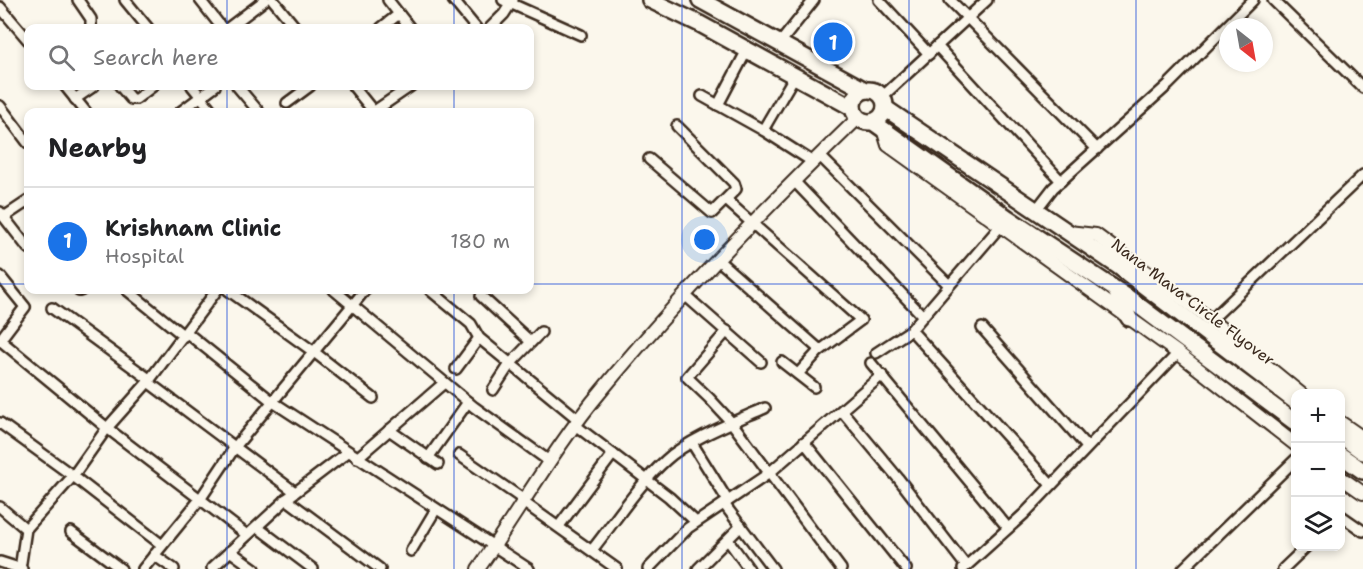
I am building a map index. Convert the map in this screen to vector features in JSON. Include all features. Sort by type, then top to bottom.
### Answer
[{"type":"highway","name":"Nana Mava Circle Flyover","points":[[650,0],[700,24],[867,119],[1004,222],[1114,288],[1291,419]]},
{"type":"highway","name":"Nana Mava Circle Flyover","points":[[707,1],[865,90],[871,90],[884,102],[1118,266],[1291,398]]},
{"type":"highway","points":[[865,90],[854,99],[867,119],[884,114],[884,102]]},
{"type":"highway","points":[[1114,288],[1129,318]]},
{"type":"highway","points":[[1345,438],[1363,452]]},
{"type":"highway","points":[[1345,458],[1363,471]]},
{"type":"street","points":[[78,0],[91,19],[91,24]]},
{"type":"street","points":[[125,0],[145,24]]},
{"type":"street","points":[[200,0],[219,24]]},
{"type":"street","points":[[233,24],[265,0]]},
{"type":"street","points":[[273,0],[290,24]]},
{"type":"street","points":[[388,0],[407,24]]},
{"type":"street","points":[[453,0],[473,24]]},
{"type":"street","points":[[780,43],[814,0]]},
{"type":"street","points":[[879,0],[929,54]]},
{"type":"street","points":[[950,0],[1097,149]]},
{"type":"street","points":[[884,102],[937,46],[987,0]]},
{"type":"street","points":[[1036,210],[1061,181],[1168,85],[1252,0]]},
{"type":"street","points":[[1273,0],[1363,88]]},
{"type":"street","points":[[493,24],[510,1],[581,35]]},
{"type":"street","points":[[0,7],[24,35]]},
{"type":"street","points":[[386,24],[399,14]]},
{"type":"street","points":[[937,46],[1061,181]]},
{"type":"street","points":[[718,105],[747,50]]},
{"type":"street","points":[[763,130],[794,77]]},
{"type":"street","points":[[68,90],[83,108]]},
{"type":"street","points":[[75,99],[88,90]]},
{"type":"street","points":[[123,90],[131,99],[136,99],[148,90]]},
{"type":"street","points":[[195,90],[210,108]]},
{"type":"street","points":[[185,108],[210,90]]},
{"type":"street","points":[[240,90],[256,108]]},
{"type":"street","points":[[287,104],[305,90]]},
{"type":"street","points":[[356,90],[370,108]]},
{"type":"street","points":[[379,108],[405,90]]},
{"type":"street","points":[[702,96],[816,159],[949,285]]},
{"type":"street","points":[[0,106],[24,138]]},
{"type":"street","points":[[478,569],[549,461],[602,390],[718,260],[794,181],[816,159],[867,119]]},
{"type":"street","points":[[650,159],[708,212],[714,212],[736,189],[734,183],[677,126]]},
{"type":"street","points":[[1211,320],[1363,175]]},
{"type":"street","points":[[794,181],[922,316]]},
{"type":"street","points":[[726,200],[861,320],[820,350],[798,374]]},
{"type":"street","points":[[24,203],[2,214],[24,243]]},
{"type":"street","points":[[876,353],[911,330],[1004,222],[1293,443]]},
{"type":"street","points":[[1067,232],[1096,235],[1211,320],[1296,389]]},
{"type":"street","points":[[718,260],[820,350]]},
{"type":"street","points":[[0,276],[26,307],[0,340],[107,428],[247,535]]},
{"type":"street","points":[[132,294],[273,402],[529,569]]},
{"type":"street","points":[[0,562],[21,569],[26,529],[73,476],[107,428],[185,334],[214,294]]},
{"type":"street","points":[[234,294],[373,398]]},
{"type":"street","points":[[339,294],[444,383],[549,461]]},
{"type":"street","points":[[142,569],[201,498],[235,447],[362,294]]},
{"type":"street","points":[[435,294],[471,324],[478,338],[613,454],[669,496],[696,522]]},
{"type":"street","points":[[481,296],[531,342]]},
{"type":"street","points":[[686,296],[761,362]]},
{"type":"street","points":[[52,308],[295,492]]},
{"type":"street","points":[[982,328],[1087,447]]},
{"type":"street","points":[[911,330],[1051,485]]},
{"type":"street","points":[[727,331],[687,377],[732,423],[841,569]]},
{"type":"street","points":[[493,390],[510,364],[541,332]]},
{"type":"street","points":[[456,369],[478,338]]},
{"type":"street","points":[[842,411],[898,478],[965,567],[1051,485],[1178,353]]},
{"type":"street","points":[[782,362],[814,387]]},
{"type":"street","points":[[871,363],[1008,528]]},
{"type":"street","points":[[648,569],[696,522],[768,474],[882,375]]},
{"type":"street","points":[[357,458],[444,383]]},
{"type":"street","points":[[428,458],[468,402]]},
{"type":"street","points":[[592,550],[647,480],[667,459],[692,443],[765,408]]},
{"type":"street","points":[[0,423],[162,545]]},
{"type":"street","points":[[1345,425],[1363,438]]},
{"type":"street","points":[[389,430],[438,464]]},
{"type":"street","points":[[804,442],[906,569]]},
{"type":"street","points":[[692,443],[726,503],[773,569]]},
{"type":"street","points":[[212,568],[295,492],[348,452]]},
{"type":"street","points":[[559,526],[613,454]]},
{"type":"street","points":[[459,455],[617,569]]},
{"type":"street","points":[[1183,569],[1291,464]]},
{"type":"street","points":[[1345,480],[1363,493]]},
{"type":"street","points":[[286,500],[380,569]]},
{"type":"street","points":[[0,507],[26,529]]},
{"type":"street","points":[[411,551],[436,509]]},
{"type":"street","points":[[1345,519],[1363,531]]},
{"type":"street","points":[[698,569],[741,526]]},
{"type":"street","points":[[257,527],[313,569]]},
{"type":"street","points":[[71,532],[121,569]]},
{"type":"street","points":[[728,540],[749,569]]},
{"type":"street","points":[[230,551],[255,569]]},
{"type":"street","points":[[1283,569],[1302,551]]},
{"type":"street","points":[[154,555],[174,569]]},
{"type":"place","name":"Krishnam Clinic","points":[[833,42]]}]
